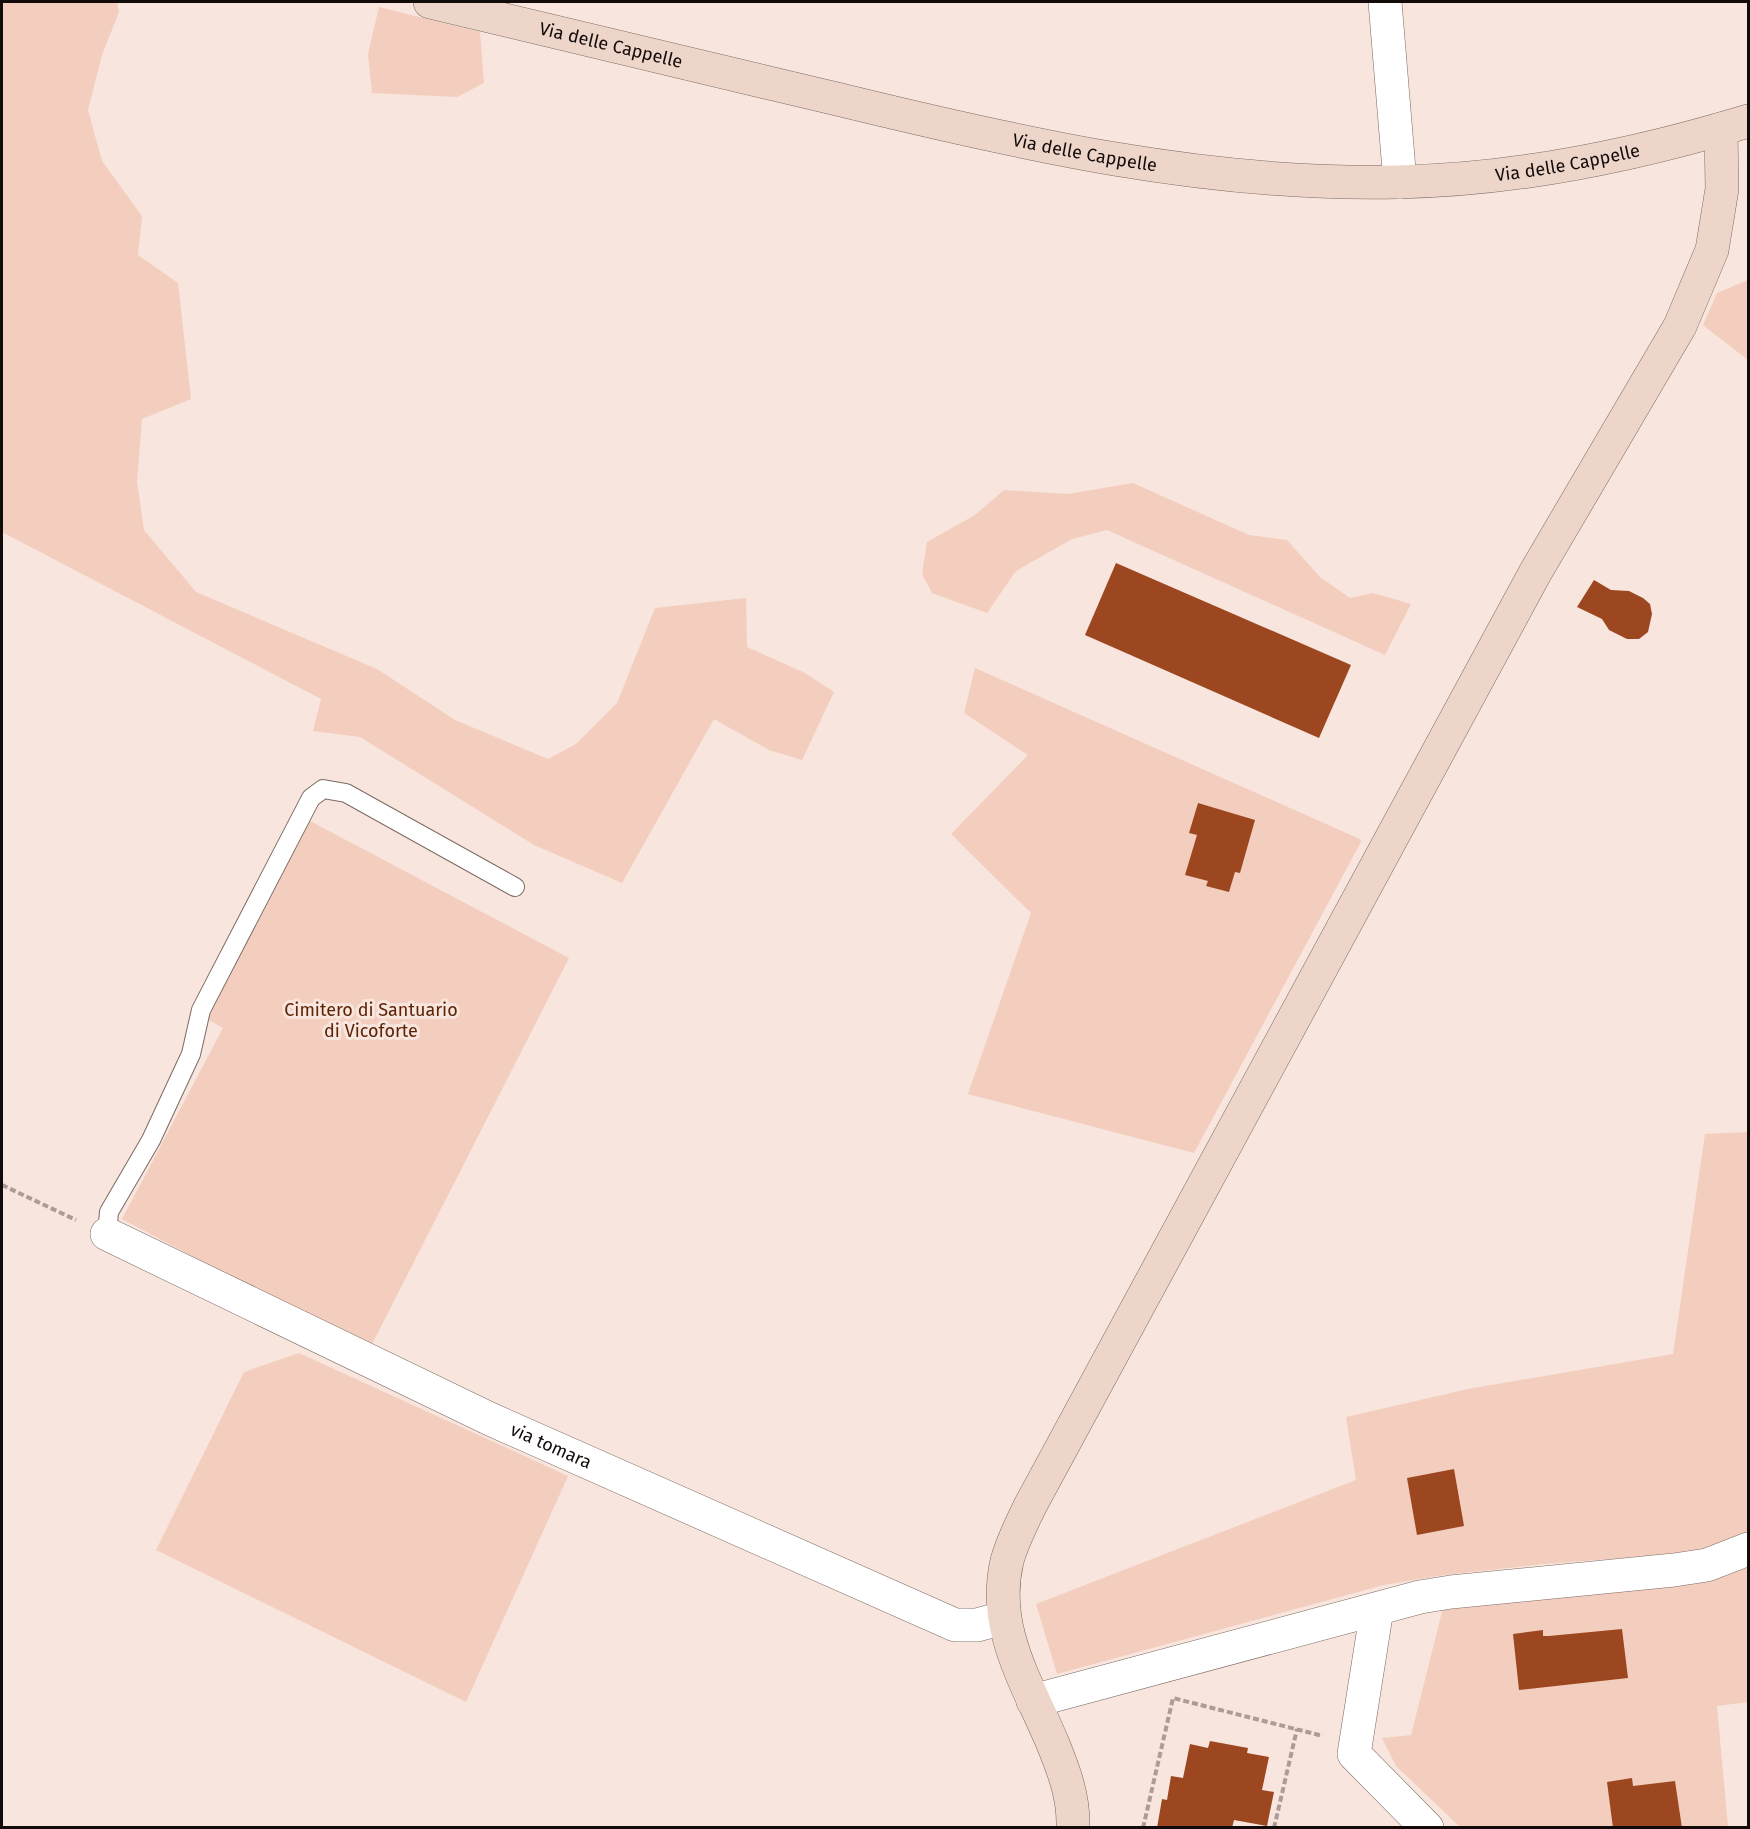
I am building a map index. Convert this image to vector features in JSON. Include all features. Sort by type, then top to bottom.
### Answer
[{"type":"street","name":"Via delle Cappelle","points":[[430,2],[978,134],[1067,152],[1266,179],[1400,182],[1541,169],[1735,125]]},
{"type":"street","points":[[1385,2],[1400,182]]},
{"type":"street","points":[[1073,1827],[1072,1798],[1066,1774],[1010,1649],[1003,1618],[1003,1589],[1007,1560],[1030,1506],[1535,573],[1680,326],[1712,250],[1735,125]]},
{"type":"street","name":"via tomara","points":[[107,1234],[484,1416],[955,1624],[977,1625],[1003,1618]]},
{"type":"street","points":[[1033,1701],[1377,1609],[1452,1592],[1707,1565],[1749,1549]]},
{"type":"street","points":[[1377,1609],[1354,1755],[1427,1827]]},
{"type":"lane","points":[[107,1234],[109,1212],[151,1140],[191,1054],[201,1010],[311,798],[323,789],[346,793],[515,887]]},
{"type":"path","points":[[2,1185],[107,1234]]},
{"type":"path","points":[[1143,1827],[1173,1698],[1329,1737],[1354,1755]]},
{"type":"path","points":[[1274,1827],[1297,1729]]},
{"type":"green space","points":[[2,2],[117,2],[119,12],[102,55],[88,110],[102,161],[142,216],[138,255],[178,283],[191,399],[142,419],[137,482],[144,530],[196,592],[377,669],[455,720],[548,759],[576,744],[617,703],[655,608],[746,598],[747,647],[805,673],[834,692],[802,760],[769,750],[714,719],[622,883],[534,845],[360,737],[313,731],[321,699],[2,532]]},
{"type":"green space","points":[[379,7],[480,32],[484,83],[457,97],[372,93],[368,54]]},
{"type":"green space","points":[[1748,280],[1748,360],[1703,325],[1717,293]]},
{"type":"green space","points":[[1133,483],[1249,535],[1287,540],[1320,577],[1350,598],[1373,593],[1411,604],[1385,655],[1107,530],[1072,539],[1016,571],[987,613],[932,593],[922,574],[927,542],[975,515],[1004,490],[1068,494]]},
{"type":"green space","points":[[975,668],[1362,840],[1194,1153],[968,1094],[1031,913],[951,834],[1028,755],[964,713]]},
{"type":"green space","name":"Cimitero di Santuario di Vicoforte","points":[[310,821],[569,958],[369,1350],[122,1219],[223,1028],[207,1019]]},
{"type":"green space","points":[[1748,1132],[1748,1535],[1702,1552],[1544,1564],[1444,1575],[1384,1585],[1057,1674],[1036,1604],[1356,1480],[1346,1417],[1468,1389],[1673,1354],[1705,1134]]},
{"type":"green space","points":[[299,1353],[568,1476],[466,1702],[156,1550],[244,1372]]},
{"type":"green space","points":[[1748,1564],[1748,1702],[1717,1706],[1728,1827],[1460,1827],[1396,1766],[1382,1738],[1411,1735],[1443,1608]]},
{"type":"building","points":[[1116,563],[1351,665],[1319,738],[1085,635]]},
{"type":"building","points":[[1594,580],[1611,590],[1629,591],[1650,604],[1652,614],[1648,632],[1639,639],[1627,639],[1609,630],[1602,619],[1577,607]]},
{"type":"building","points":[[1198,803],[1255,820],[1240,873],[1235,872],[1229,892],[1206,886],[1208,881],[1185,875],[1197,835],[1189,833]]},
{"type":"building","points":[[1454,1469],[1464,1526],[1417,1535],[1407,1478]]},
{"type":"building","points":[[1622,1629],[1628,1678],[1519,1690],[1513,1634],[1543,1630],[1543,1636],[1549,1636]]},
{"type":"building","points":[[1210,1741],[1248,1748],[1247,1753],[1269,1757],[1262,1790],[1274,1792],[1267,1826],[1234,1820],[1232,1828],[1157,1828],[1162,1799],[1167,1800],[1171,1776],[1183,1778],[1190,1744],[1208,1748]]},
{"type":"building","points":[[1632,1778],[1633,1786],[1675,1781],[1682,1828],[1613,1828],[1607,1782]]}]
